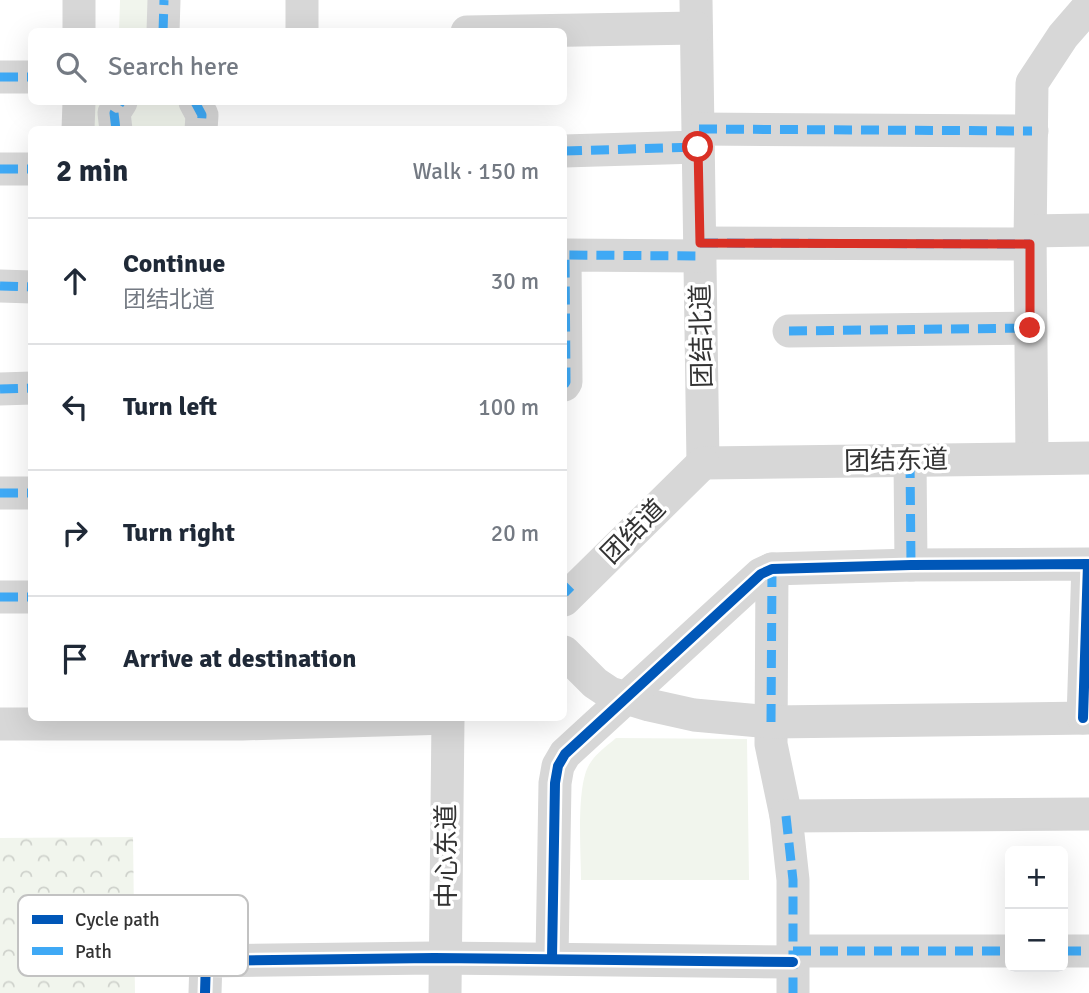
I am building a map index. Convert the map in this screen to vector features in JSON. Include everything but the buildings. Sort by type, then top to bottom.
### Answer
[{"type":"street","points":[[79,0],[79,28]]},
{"type":"street","points":[[163,28],[164,0]]},
{"type":"street","points":[[302,0],[302,28]]},
{"type":"street","points":[[1032,458],[1032,82],[1063,36],[1089,6]]},
{"type":"street","points":[[518,28],[696,14]]},
{"type":"street","name":"团结北道","points":[[696,14],[703,463]]},
{"type":"street","points":[[0,77],[28,77]]},
{"type":"street","points":[[78,126],[79,105]]},
{"type":"street","points":[[116,126],[114,113],[119,105]]},
{"type":"street","points":[[197,105],[202,115],[201,126]]},
{"type":"street","points":[[567,151],[699,138],[1032,131]]},
{"type":"street","points":[[0,169],[28,169]]},
{"type":"street","points":[[567,255],[1030,237],[1089,230]]},
{"type":"street","points":[[0,286],[28,287]]},
{"type":"street","points":[[789,331],[1030,328]]},
{"type":"street","points":[[0,388],[28,388]]},
{"type":"street","name":"团结东道","points":[[703,463],[1089,458]]},
{"type":"street","points":[[910,460],[911,565]]},
{"type":"street","name":"团结道","points":[[567,592],[703,463]]},
{"type":"street","points":[[0,493],[28,493]]},
{"type":"street","points":[[552,958],[554,803],[558,766],[579,738],[627,697],[761,574],[772,569],[1088,564],[1086,718],[771,722],[694,715],[649,705],[627,697],[610,693],[595,683],[567,655]]},
{"type":"street","points":[[772,569],[771,744],[786,817],[793,880],[793,969]]},
{"type":"street","points":[[0,597],[28,597]]},
{"type":"street","points":[[0,733],[444,722]]},
{"type":"street","name":"中心东道","points":[[434,993],[440,958],[444,722]]},
{"type":"street","points":[[0,724],[242,725]]},
{"type":"street","points":[[786,817],[1089,814]]},
{"type":"street","points":[[248,960],[552,958],[793,969],[1005,951]]},
{"type":"street","points":[[1068,951],[1089,951]]},
{"type":"street","name":"中心东道","points":[[440,958],[445,993]]},
{"type":"green space","points":[[120,0],[158,0],[157,28],[119,28]]},
{"type":"green space","points":[[87,105],[207,105],[211,126],[85,126]]},
{"type":"green space","points":[[616,738],[747,739],[749,880],[581,880],[580,820],[585,775],[594,757]]},
{"type":"green space","points":[[133,837],[134,895],[18,895],[18,976],[135,976],[135,993],[0,993],[0,838]]},
{"type":"marked path","points":[[163,28],[164,0]]},
{"type":"marked path","points":[[0,77],[28,77]]},
{"type":"marked path","points":[[116,126],[114,113],[119,105]]},
{"type":"marked path","points":[[197,105],[202,115],[201,126]]},
{"type":"marked path","points":[[699,129],[1032,131]]},
{"type":"marked path","points":[[567,151],[698,147]]},
{"type":"marked path","points":[[0,169],[28,169]]},
{"type":"marked path","points":[[700,243],[1030,244]]},
{"type":"marked path","points":[[567,255],[700,256]]},
{"type":"marked path","points":[[0,286],[28,287]]},
{"type":"marked path","points":[[789,331],[1030,328]]},
{"type":"marked path","points":[[0,389],[28,388]]},
{"type":"marked path","points":[[910,460],[911,565]]},
{"type":"marked path","points":[[0,493],[28,493]]},
{"type":"marked path","points":[[771,722],[772,569]]},
{"type":"marked path","points":[[567,589],[571,593]]},
{"type":"marked path","points":[[0,597],[28,597]]},
{"type":"marked path","points":[[786,816],[793,880],[793,993]]},
{"type":"marked path","points":[[793,951],[1005,951]]},
{"type":"marked path","points":[[1068,951],[1089,951]]},
{"type":"cycle path","points":[[552,958],[555,783],[558,766],[565,754],[761,574],[772,569],[1088,564],[1083,718]]},
{"type":"cycle path","points":[[248,960],[434,958],[793,962]]},
{"type":"cycle path","points":[[205,993],[206,976]]},
{"type":"route","points":[[698,147],[700,243],[1030,244],[1030,328]]}]
